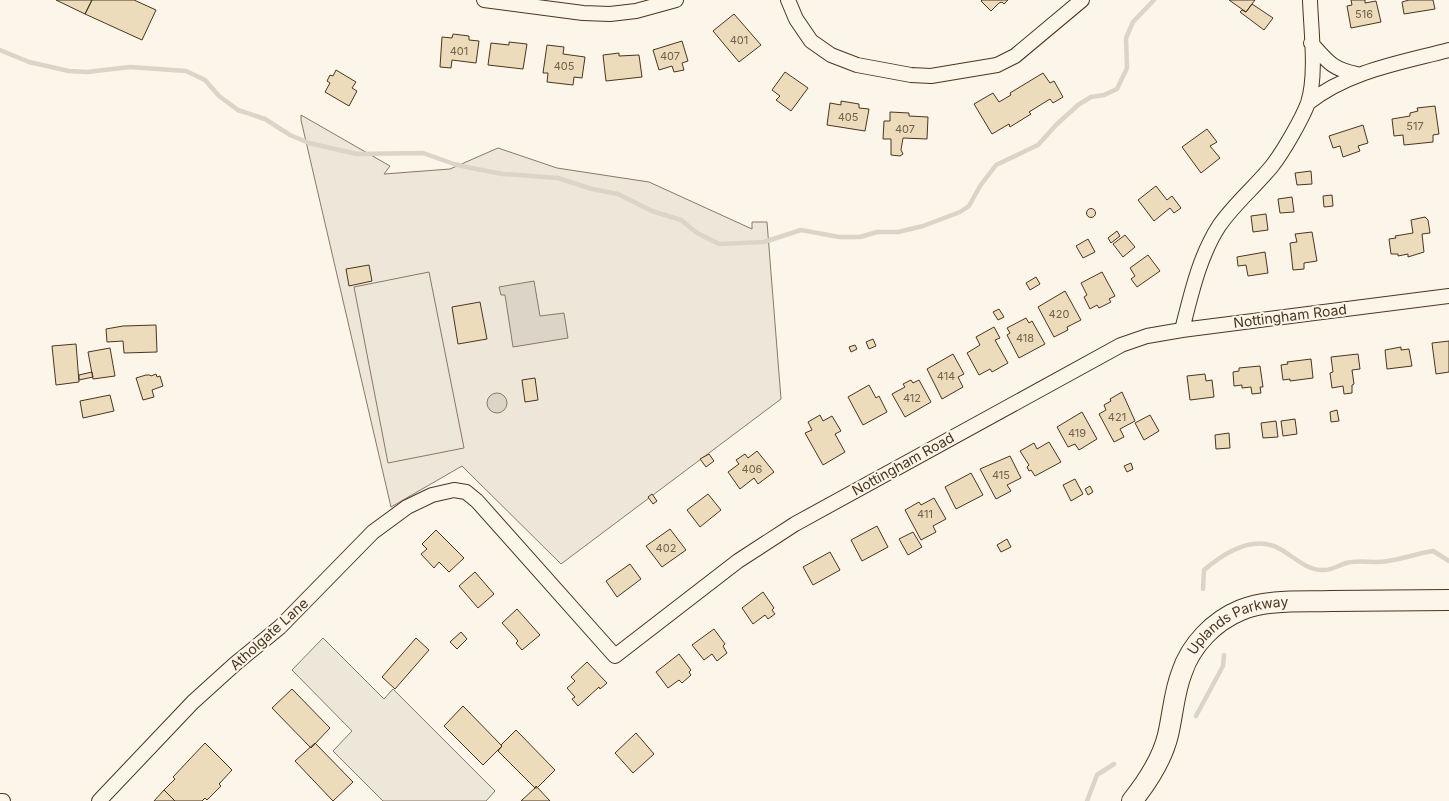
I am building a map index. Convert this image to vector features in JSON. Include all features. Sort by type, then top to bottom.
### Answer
[{"type":"street","points":[[484,0],[583,13],[610,14],[636,11],[676,0]]},
{"type":"street","points":[[788,0],[796,19],[811,41],[831,55],[857,65],[911,76],[931,76],[997,66],[1015,56],[1082,0]]},
{"type":"street","points":[[1182,330],[1193,287],[1206,253],[1219,227],[1237,202],[1272,166],[1285,147],[1308,103],[1312,76],[1310,0]]},
{"type":"street","points":[[1312,43],[1327,61],[1339,70],[1357,74]]},
{"type":"street","points":[[1308,103],[1324,90],[1357,74],[1449,50]]},
{"type":"street","name":"Nottingham Road","points":[[454,490],[466,492],[477,501],[615,656],[738,561],[795,524],[1121,345],[1147,336],[1182,330],[1449,296]]},
{"type":"street","name":"Atholgate Lane","points":[[99,801],[193,702],[280,627],[374,532],[407,507],[432,495],[454,490]]},
{"type":"street","name":"Uplands Parkway","points":[[1132,801],[1151,776],[1162,754],[1168,736],[1175,695],[1182,670],[1193,650],[1206,633],[1224,619],[1241,610],[1283,602],[1449,600]]},
{"type":"shaded area","points":[[301,115],[390,166],[384,174],[450,169],[498,148],[557,168],[649,182],[752,229],[752,222],[767,222],[781,399],[561,564],[462,466],[391,507]]},
{"type":"shaded area","points":[[429,272],[464,448],[388,463],[354,287]]},
{"type":"shaded area","points":[[534,281],[540,316],[564,313],[568,338],[513,347],[505,295],[501,295],[499,287]]},
{"type":"shaded area","points":[[493,393],[501,393],[507,399],[507,407],[501,413],[493,413],[487,407],[487,399]]},
{"type":"shaded area","points":[[323,638],[384,699],[393,689],[495,791],[486,801],[383,801],[333,751],[352,731],[292,670]]},
{"type":"building","points":[[56,0],[92,0],[85,14]]},
{"type":"building","points":[[92,0],[134,0],[156,10],[142,40],[85,14]]},
{"type":"building","points":[[982,0],[1008,0],[1004,4],[1002,2],[999,3],[991,11]]},
{"type":"building","points":[[1229,0],[1255,0],[1246,12]]},
{"type":"building","points":[[1351,0],[1365,0],[1365,3],[1376,1],[1381,22],[1351,28],[1347,6],[1352,5]]},
{"type":"building","points":[[1409,0],[1433,0],[1435,9],[1404,14],[1402,2]]},
{"type":"building","points":[[1252,4],[1273,18],[1264,30],[1240,12],[1242,10],[1246,12]]},
{"type":"building","points":[[734,14],[761,45],[739,62],[713,31]]},
{"type":"building","points":[[453,34],[469,36],[469,40],[479,41],[476,63],[452,60],[451,68],[440,67],[442,37],[452,38]]},
{"type":"building","points":[[682,41],[688,61],[682,63],[684,70],[674,72],[672,66],[659,70],[653,50]]},
{"type":"building","points":[[509,42],[527,44],[523,69],[488,65],[491,43],[509,45]]},
{"type":"building","points":[[547,45],[564,47],[563,54],[585,57],[582,78],[574,77],[573,85],[547,82],[548,73],[543,73]]},
{"type":"building","points":[[619,53],[619,56],[639,55],[642,77],[606,81],[603,55]]},
{"type":"building","points":[[336,70],[356,82],[352,88],[357,91],[349,106],[325,92],[330,83],[327,81],[330,75],[333,76]]},
{"type":"building","points":[[785,72],[808,88],[791,111],[776,100],[780,96],[772,90]]},
{"type":"building","points":[[1043,73],[1050,83],[1054,81],[1063,97],[1053,103],[1050,99],[1010,127],[1009,124],[992,134],[974,104],[993,93],[999,102]]},
{"type":"building","points":[[841,101],[859,104],[859,108],[869,109],[865,131],[827,125],[830,103],[841,105]]},
{"type":"building","points":[[1435,106],[1439,134],[1433,135],[1433,142],[1404,145],[1403,135],[1394,136],[1392,119],[1410,116],[1410,113],[1418,111],[1417,108]]},
{"type":"building","points":[[890,112],[928,117],[927,139],[903,138],[901,150],[903,154],[900,156],[891,155],[891,139],[883,139],[884,121],[890,121]]},
{"type":"building","points":[[1363,125],[1368,143],[1358,146],[1360,151],[1343,157],[1340,146],[1333,148],[1329,136]]},
{"type":"building","points":[[1207,129],[1217,142],[1210,146],[1220,158],[1201,173],[1182,147]]},
{"type":"building","points":[[1311,171],[1312,184],[1297,185],[1295,173]]},
{"type":"building","points":[[1156,186],[1167,200],[1172,196],[1181,208],[1174,213],[1170,208],[1154,221],[1138,200]]},
{"type":"building","points":[[1332,195],[1333,206],[1324,207],[1323,196]]},
{"type":"building","points":[[1292,197],[1294,212],[1280,213],[1278,199]]},
{"type":"building","points":[[1091,209],[1095,213],[1091,217],[1087,213]]},
{"type":"building","points":[[1266,214],[1268,230],[1253,232],[1251,216]]},
{"type":"building","points":[[1425,217],[1428,220],[1430,233],[1422,234],[1424,252],[1408,257],[1408,254],[1398,256],[1398,254],[1391,254],[1389,239],[1413,233],[1411,220]]},
{"type":"building","points":[[1117,231],[1120,236],[1111,243],[1108,238]]},
{"type":"building","points":[[1312,232],[1317,261],[1304,263],[1304,269],[1293,270],[1290,243],[1297,242],[1295,234]]},
{"type":"building","points":[[1125,235],[1135,247],[1123,257],[1113,244]]},
{"type":"building","points":[[1088,239],[1095,252],[1083,258],[1076,246]]},
{"type":"building","points":[[1265,252],[1268,273],[1248,276],[1246,265],[1238,266],[1237,257]]},
{"type":"building","points":[[1148,255],[1160,271],[1137,287],[1131,279],[1135,276],[1130,268]]},
{"type":"building","points":[[369,265],[372,281],[349,286],[346,269]]},
{"type":"building","points":[[1102,272],[1115,296],[1109,299],[1111,302],[1099,308],[1097,305],[1090,309],[1084,297],[1087,295],[1081,283]]},
{"type":"building","points":[[1036,277],[1040,284],[1030,290],[1026,283]]},
{"type":"building","points":[[1065,291],[1081,320],[1067,327],[1068,330],[1054,337],[1038,307]]},
{"type":"building","points":[[480,302],[487,339],[458,344],[452,307]]},
{"type":"building","points":[[999,309],[1004,317],[998,320],[993,312]]},
{"type":"building","points":[[1026,318],[1029,323],[1032,321],[1045,344],[1019,358],[1007,335],[1010,333],[1007,328]]},
{"type":"building","points":[[156,325],[157,352],[124,353],[123,341],[107,342],[106,329],[123,326]]},
{"type":"building","points":[[994,327],[1000,338],[995,340],[1008,363],[992,372],[990,369],[979,375],[967,353],[980,345],[976,337]]},
{"type":"building","points":[[873,339],[876,346],[869,349],[866,342]]},
{"type":"building","points":[[1449,341],[1449,372],[1436,374],[1432,343]]},
{"type":"building","points":[[76,344],[79,382],[56,385],[52,346]]},
{"type":"building","points":[[855,345],[857,349],[851,352],[849,347]]},
{"type":"building","points":[[1401,347],[1401,350],[1409,349],[1412,366],[1387,369],[1385,350]]},
{"type":"building","points":[[110,348],[115,376],[93,379],[88,352]]},
{"type":"building","points":[[953,354],[964,374],[958,377],[963,387],[942,399],[927,369]]},
{"type":"building","points":[[1358,354],[1360,369],[1352,370],[1354,384],[1352,385],[1352,393],[1344,394],[1343,386],[1332,388],[1330,373],[1333,372],[1331,357]]},
{"type":"building","points":[[1311,359],[1313,378],[1283,380],[1281,365],[1288,364],[1287,362]]},
{"type":"building","points":[[1260,366],[1263,387],[1260,387],[1261,393],[1252,394],[1251,387],[1242,388],[1242,385],[1234,386],[1233,372],[1239,371],[1239,368]]},
{"type":"building","points":[[92,372],[93,377],[79,380],[79,375]]},
{"type":"building","points":[[156,374],[157,377],[160,376],[163,386],[152,390],[154,397],[143,400],[136,378]]},
{"type":"building","points":[[1205,374],[1206,381],[1212,380],[1214,397],[1190,400],[1187,376]]},
{"type":"building","points":[[535,378],[538,400],[525,402],[522,380]]},
{"type":"building","points":[[911,380],[913,383],[919,380],[931,402],[905,417],[892,394],[905,387],[903,384]]},
{"type":"building","points":[[869,385],[876,398],[879,396],[887,412],[863,425],[848,397]]},
{"type":"building","points":[[1122,392],[1135,421],[1120,429],[1124,437],[1114,442],[1099,414],[1106,410],[1104,405],[1111,401],[1110,399]]},
{"type":"building","points":[[110,395],[114,411],[83,418],[80,401]]},
{"type":"building","points":[[1337,410],[1339,421],[1331,422],[1330,412]]},
{"type":"building","points":[[1082,412],[1097,439],[1079,450],[1075,444],[1068,447],[1057,427]]},
{"type":"building","points":[[820,415],[823,421],[832,416],[841,431],[835,434],[845,452],[823,465],[805,433],[812,430],[808,422]]},
{"type":"building","points":[[1150,415],[1159,431],[1144,440],[1135,423]]},
{"type":"building","points":[[1295,419],[1297,434],[1283,436],[1281,421]]},
{"type":"building","points":[[1276,421],[1278,437],[1263,438],[1261,423]]},
{"type":"building","points":[[1229,433],[1230,448],[1216,449],[1215,435]]},
{"type":"building","points":[[1049,442],[1061,462],[1035,476],[1031,470],[1029,471],[1027,467],[1029,465],[1020,451],[1034,443],[1037,449]]},
{"type":"building","points":[[757,451],[774,472],[758,484],[754,478],[740,489],[728,472],[739,464],[736,460],[745,454],[748,458]]},
{"type":"building","points":[[709,454],[714,461],[706,467],[700,459]]},
{"type":"building","points":[[1010,456],[1021,478],[1007,485],[1011,491],[996,499],[980,469]]},
{"type":"building","points":[[1131,463],[1133,469],[1127,472],[1124,466]]},
{"type":"building","points":[[971,473],[983,495],[956,509],[945,487]]},
{"type":"building","points":[[1075,479],[1083,494],[1071,501],[1063,485]]},
{"type":"building","points":[[1090,486],[1093,492],[1088,495],[1085,489]]},
{"type":"building","points":[[652,494],[657,501],[653,504],[648,497]]},
{"type":"building","points":[[708,494],[721,510],[700,527],[687,510]]},
{"type":"building","points":[[934,498],[946,519],[933,526],[936,532],[921,540],[905,510],[919,502],[921,505]]},
{"type":"building","points":[[877,526],[888,547],[862,561],[851,540]]},
{"type":"building","points":[[670,529],[686,550],[662,567],[646,546]]},
{"type":"building","points":[[436,530],[464,558],[449,572],[439,562],[434,568],[421,554],[427,549],[422,544]]},
{"type":"building","points":[[913,532],[922,547],[908,555],[899,539]]},
{"type":"building","points":[[1007,539],[1011,547],[1001,552],[997,545]]},
{"type":"building","points":[[830,552],[840,570],[813,585],[803,567]]},
{"type":"building","points":[[630,564],[641,579],[617,597],[606,581]]},
{"type":"building","points":[[475,572],[494,594],[478,608],[459,586]]},
{"type":"building","points":[[763,592],[774,608],[772,610],[775,614],[768,619],[765,615],[753,624],[742,608]]},
{"type":"building","points":[[517,609],[540,635],[522,650],[516,643],[518,641],[502,623]]},
{"type":"building","points":[[714,629],[725,644],[723,646],[727,653],[717,661],[712,654],[704,660],[692,645]]},
{"type":"building","points":[[461,632],[467,639],[457,649],[450,642]]},
{"type":"building","points":[[416,638],[429,650],[395,689],[382,677]]},
{"type":"building","points":[[679,654],[691,670],[689,672],[691,675],[682,683],[679,680],[668,688],[656,672]]},
{"type":"building","points":[[587,662],[607,683],[600,689],[599,687],[578,706],[572,699],[575,697],[567,688],[575,681],[571,677]]},
{"type":"building","points":[[292,689],[330,728],[311,748],[272,708]]},
{"type":"building","points":[[463,706],[502,746],[483,765],[444,726]]},
{"type":"building","points":[[516,730],[555,770],[537,788],[498,751],[501,745]]},
{"type":"building","points":[[636,733],[654,754],[633,773],[615,753]]},
{"type":"building","points":[[205,743],[232,770],[219,784],[221,786],[207,800],[205,798],[202,801],[175,801],[164,790],[175,779],[173,777]]},
{"type":"building","points":[[315,743],[353,782],[333,801],[295,761]]},
{"type":"building","points":[[536,786],[550,801],[521,801],[535,788]]},
{"type":"building","points":[[164,790],[175,801],[154,801]]},
{"type":"waterway","points":[[0,50],[29,62],[69,71],[87,72],[130,67],[186,71],[205,80],[219,96],[238,110],[265,119],[290,135],[309,143],[357,154],[423,153],[454,164],[503,174],[558,178],[592,189],[618,194],[652,211],[681,220],[697,233],[719,244],[764,242],[801,230],[839,237],[860,237],[877,232],[898,232],[923,226],[960,212],[969,206],[980,186],[996,165],[1038,145],[1078,105],[1091,97],[1104,95],[1117,89],[1127,68],[1126,38],[1133,22],[1154,0]]},
{"type":"waterway","points":[[1203,589],[1204,570],[1230,552],[1250,545],[1270,545],[1280,549],[1304,565],[1321,570],[1331,569],[1351,562],[1383,562],[1433,551],[1449,561]]},
{"type":"waterway","points":[[1196,716],[1223,666],[1224,655]]},
{"type":"waterway","points":[[1087,801],[1097,775],[1114,764]]}]
